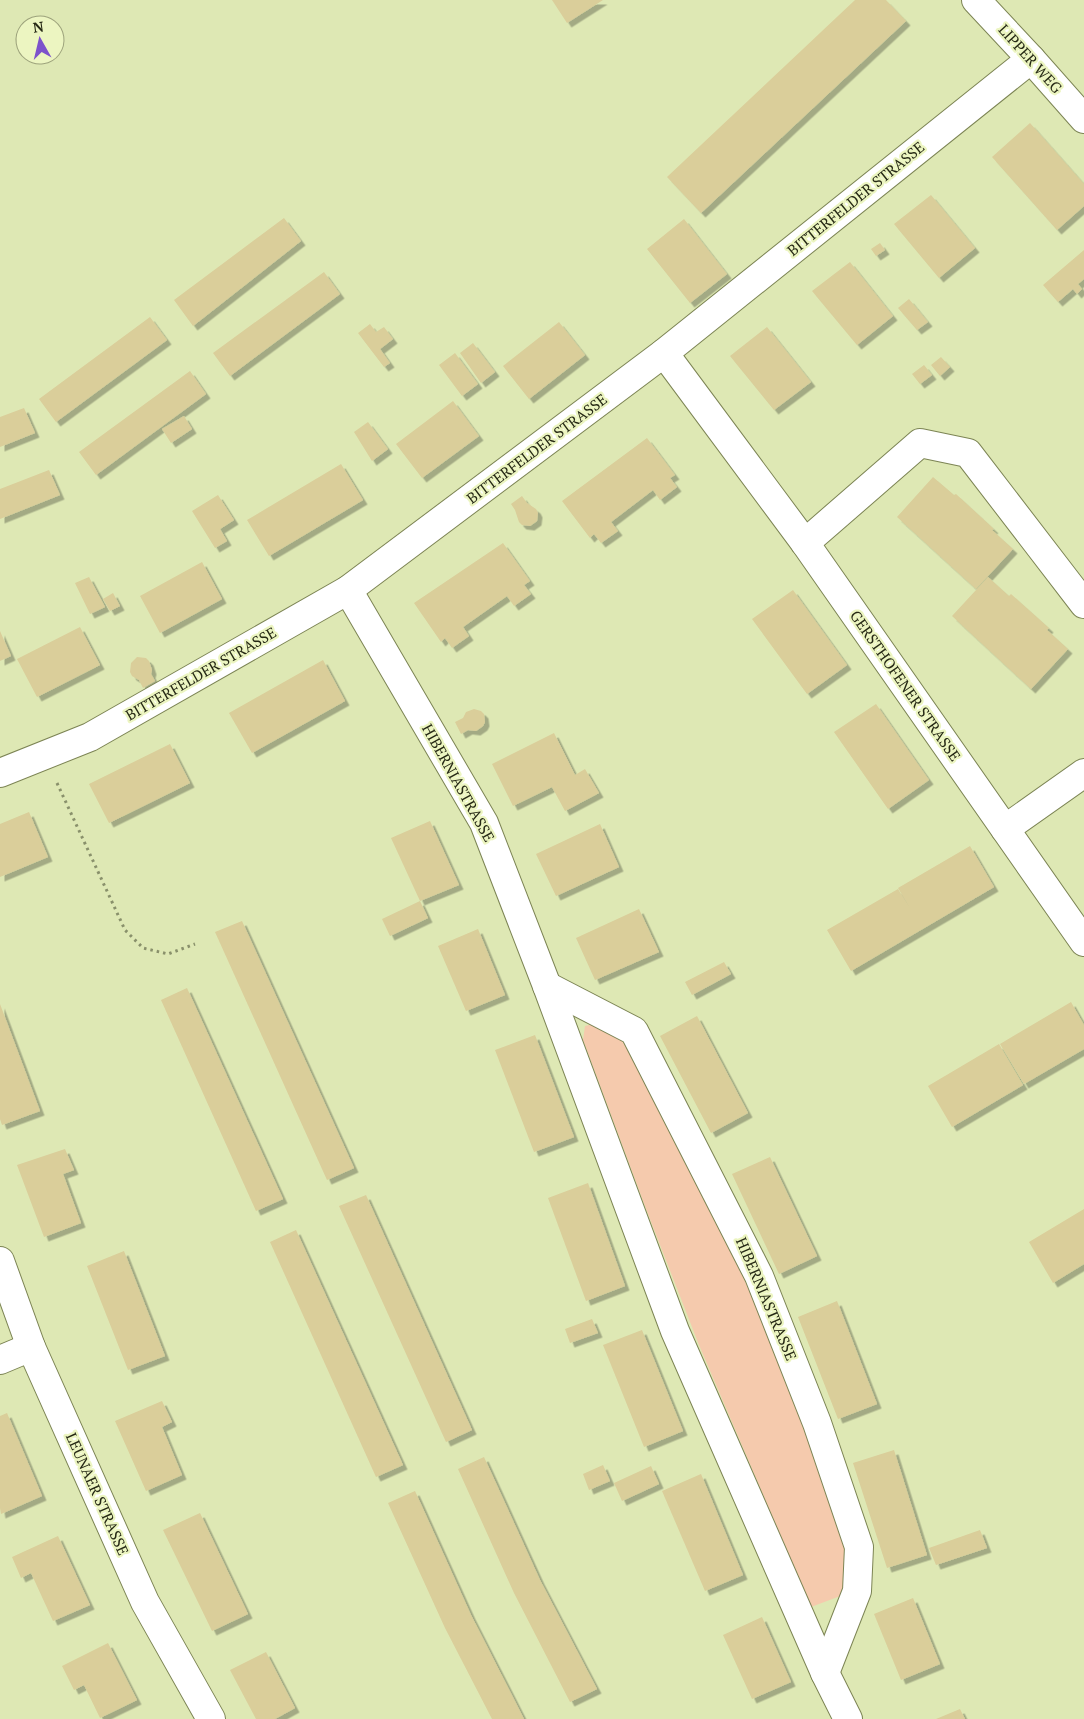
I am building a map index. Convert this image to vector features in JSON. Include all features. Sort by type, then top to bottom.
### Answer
[{"type":"street","name":"LIPPER WEG","points":[[976,0],[1084,119]]},
{"type":"street","name":"BITTERFELDER STRASSE","points":[[0,773],[90,737],[348,590],[664,353],[1031,59]]},
{"type":"street","name":"GERSTHOFENER STRASSE","points":[[664,353],[805,542],[1084,942]]},
{"type":"street","points":[[805,542],[920,443],[968,452],[1084,604]]},
{"type":"street","name":"HIBERNIASTRASSE","points":[[348,590],[484,824],[547,986],[675,1331],[825,1673],[848,1719]]},
{"type":"street","points":[[1005,829],[1084,773]]},
{"type":"street","name":"HIBERNIASTRASSE","points":[[547,986],[634,1030],[760,1276],[817,1424],[859,1547],[857,1591],[825,1673]]},
{"type":"street","name":"LEUNAER STRASSE","points":[[0,1261],[31,1347],[145,1602],[211,1719]]},
{"type":"street","points":[[0,1360],[31,1347]]},
{"type":"path","points":[[44,755],[125,930],[142,948],[168,954],[194,944]]},
{"type":"shaded area","points":[[593,1024],[614,1030],[630,1052],[698,1182],[742,1274],[772,1344],[806,1433],[845,1549],[849,1569],[843,1595],[811,1607],[699,1345],[646,1209],[583,1040],[585,1026]]},
{"type":"building","points":[[552,0],[603,0],[567,23]]},
{"type":"building","points":[[855,0],[886,0],[906,21],[701,213],[667,177]]},
{"type":"building","points":[[1030,123],[1084,184],[1084,206],[1057,230],[992,157]]},
{"type":"building","points":[[931,195],[975,248],[939,278],[894,224]]},
{"type":"building","points":[[284,218],[301,241],[193,326],[174,300]]},
{"type":"building","points":[[684,219],[727,274],[690,303],[647,249]]},
{"type":"building","points":[[880,243],[885,250],[876,256],[871,249]]},
{"type":"building","points":[[1084,250],[1084,279],[1078,284],[1082,289],[1077,294],[1073,289],[1058,302],[1043,285]]},
{"type":"building","points":[[850,262],[893,316],[857,345],[812,291]]},
{"type":"building","points":[[324,272],[340,294],[230,376],[213,353]]},
{"type":"building","points":[[909,299],[928,322],[917,330],[898,308]]},
{"type":"building","points":[[150,317],[167,340],[56,422],[39,399]]},
{"type":"building","points":[[559,322],[585,355],[529,399],[503,366]]},
{"type":"building","points":[[370,324],[376,332],[384,327],[393,339],[380,349],[390,363],[384,367],[358,333]]},
{"type":"building","points":[[767,327],[811,382],[774,410],[730,356]]},
{"type":"building","points":[[473,343],[495,372],[481,383],[460,353]]},
{"type":"building","points":[[455,353],[478,384],[462,396],[439,365]]},
{"type":"building","points":[[941,357],[950,367],[940,376],[931,365]]},
{"type":"building","points":[[924,365],[932,375],[920,384],[912,374]]},
{"type":"building","points":[[190,371],[206,394],[96,475],[79,452]]},
{"type":"building","points":[[453,401],[479,436],[422,478],[396,444]]},
{"type":"building","points":[[24,408],[35,433],[0,447],[0,417]]},
{"type":"building","points":[[184,416],[192,429],[171,443],[162,429]]},
{"type":"building","points":[[368,422],[388,449],[372,461],[354,432]]},
{"type":"building","points":[[647,438],[675,475],[670,478],[677,487],[660,500],[653,490],[611,522],[618,531],[601,543],[594,534],[590,538],[562,501]]},
{"type":"building","points":[[341,464],[363,500],[269,556],[247,520]]},
{"type":"building","points":[[49,470],[60,495],[0,519],[0,489]]},
{"type":"building","points":[[933,477],[954,495],[956,494],[1013,549],[976,589],[897,517]]},
{"type":"building","points":[[218,495],[234,520],[220,529],[227,541],[215,548],[192,511]]},
{"type":"building","points":[[522,496],[538,513],[537,521],[530,526],[522,525],[519,522],[511,504]]},
{"type":"building","points":[[503,543],[530,581],[524,585],[531,594],[514,606],[507,596],[463,627],[469,636],[452,648],[445,638],[441,642],[414,603]]},
{"type":"building","points":[[202,562],[222,599],[160,633],[140,596]]},
{"type":"building","points":[[89,577],[105,607],[90,614],[75,583]]},
{"type":"building","points":[[988,577],[1009,596],[1011,594],[1049,628],[1047,630],[1068,649],[1031,689],[952,616]]},
{"type":"building","points":[[793,590],[847,665],[807,694],[752,619]]},
{"type":"building","points":[[113,593],[120,606],[110,611],[103,599]]},
{"type":"building","points":[[80,627],[100,665],[37,697],[17,659]]},
{"type":"building","points":[[0,631],[11,656],[0,661]]},
{"type":"building","points":[[137,657],[146,658],[149,661],[152,670],[151,674],[155,681],[143,688],[139,680],[132,676],[130,672],[131,663]]},
{"type":"building","points":[[323,660],[345,701],[252,753],[229,713]]},
{"type":"building","points":[[876,704],[929,780],[888,809],[834,732]]},
{"type":"building","points":[[474,709],[484,714],[485,722],[483,726],[476,731],[468,730],[461,734],[455,722],[463,718],[466,712]]},
{"type":"building","points":[[554,733],[575,775],[585,769],[599,793],[565,811],[552,787],[513,806],[492,764]]},
{"type":"building","points":[[170,744],[190,783],[109,823],[89,784]]},
{"type":"building","points":[[29,812],[48,857],[0,877],[0,824]]},
{"type":"building","points":[[430,821],[459,885],[420,901],[391,838]]},
{"type":"building","points":[[600,824],[619,867],[556,896],[536,854]]},
{"type":"building","points":[[970,846],[994,887],[851,971],[827,930],[898,889],[910,908],[898,888]]},
{"type":"building","points":[[420,901],[428,918],[390,936],[382,919]]},
{"type":"building","points":[[639,909],[659,952],[595,980],[576,938]]},
{"type":"building","points":[[242,921],[354,1168],[327,1180],[215,932]]},
{"type":"building","points":[[478,929],[505,995],[466,1011],[438,946]]},
{"type":"building","points":[[724,962],[731,974],[692,995],[685,982]]},
{"type":"building","points":[[187,988],[283,1199],[256,1211],[161,1000]]},
{"type":"building","points":[[1071,1002],[1084,1025],[1084,1049],[1024,1084],[1000,1044]]},
{"type":"building","points":[[0,1004],[40,1111],[2,1125],[0,1119]]},
{"type":"building","points":[[697,1016],[748,1113],[711,1133],[660,1036]]},
{"type":"building","points":[[535,1035],[574,1137],[534,1152],[495,1050]]},
{"type":"building","points":[[999,1044],[1023,1085],[952,1127],[928,1086]]},
{"type":"building","points":[[65,1149],[74,1170],[63,1174],[81,1223],[44,1237],[17,1165]]},
{"type":"building","points":[[770,1157],[817,1256],[779,1274],[732,1174]]},
{"type":"building","points":[[588,1183],[625,1286],[586,1301],[548,1198]]},
{"type":"building","points":[[366,1195],[472,1430],[446,1442],[339,1206]]},
{"type":"building","points":[[1084,1209],[1084,1264],[1053,1283],[1029,1242]]},
{"type":"building","points":[[296,1230],[403,1465],[376,1477],[270,1242]]},
{"type":"building","points":[[124,1251],[165,1356],[128,1370],[87,1266]]},
{"type":"building","points":[[837,1301],[877,1404],[838,1419],[798,1317]]},
{"type":"building","points":[[592,1319],[598,1333],[570,1343],[565,1329]]},
{"type":"building","points":[[642,1330],[683,1431],[644,1447],[603,1345]]},
{"type":"building","points":[[162,1401],[172,1422],[162,1427],[182,1475],[146,1491],[115,1421]]},
{"type":"building","points":[[7,1413],[42,1496],[1,1514],[0,1416]]},
{"type":"building","points":[[894,1450],[927,1555],[887,1568],[853,1463]]},
{"type":"building","points":[[484,1457],[540,1580],[597,1689],[570,1702],[514,1593],[458,1469]]},
{"type":"building","points":[[603,1465],[610,1481],[589,1490],[583,1474]]},
{"type":"building","points":[[651,1466],[659,1484],[622,1501],[614,1483]]},
{"type":"building","points":[[701,1474],[743,1575],[705,1591],[662,1491]]},
{"type":"building","points":[[415,1491],[471,1615],[524,1719],[492,1719],[445,1628],[388,1503]]},
{"type":"building","points":[[200,1513],[248,1614],[212,1631],[163,1530]]},
{"type":"building","points":[[980,1530],[987,1548],[936,1565],[929,1548]]},
{"type":"building","points":[[58,1536],[90,1605],[53,1621],[31,1573],[21,1578],[12,1557]]},
{"type":"building","points":[[913,1598],[940,1664],[901,1680],[874,1614]]},
{"type":"building","points":[[762,1617],[791,1682],[752,1699],[723,1635]]},
{"type":"building","points":[[108,1643],[137,1700],[100,1718],[84,1685],[74,1690],[62,1666]]},
{"type":"building","points":[[266,1652],[295,1708],[275,1719],[256,1719],[230,1670]]},
{"type":"building","points":[[960,1709],[965,1719],[936,1719]]}]
